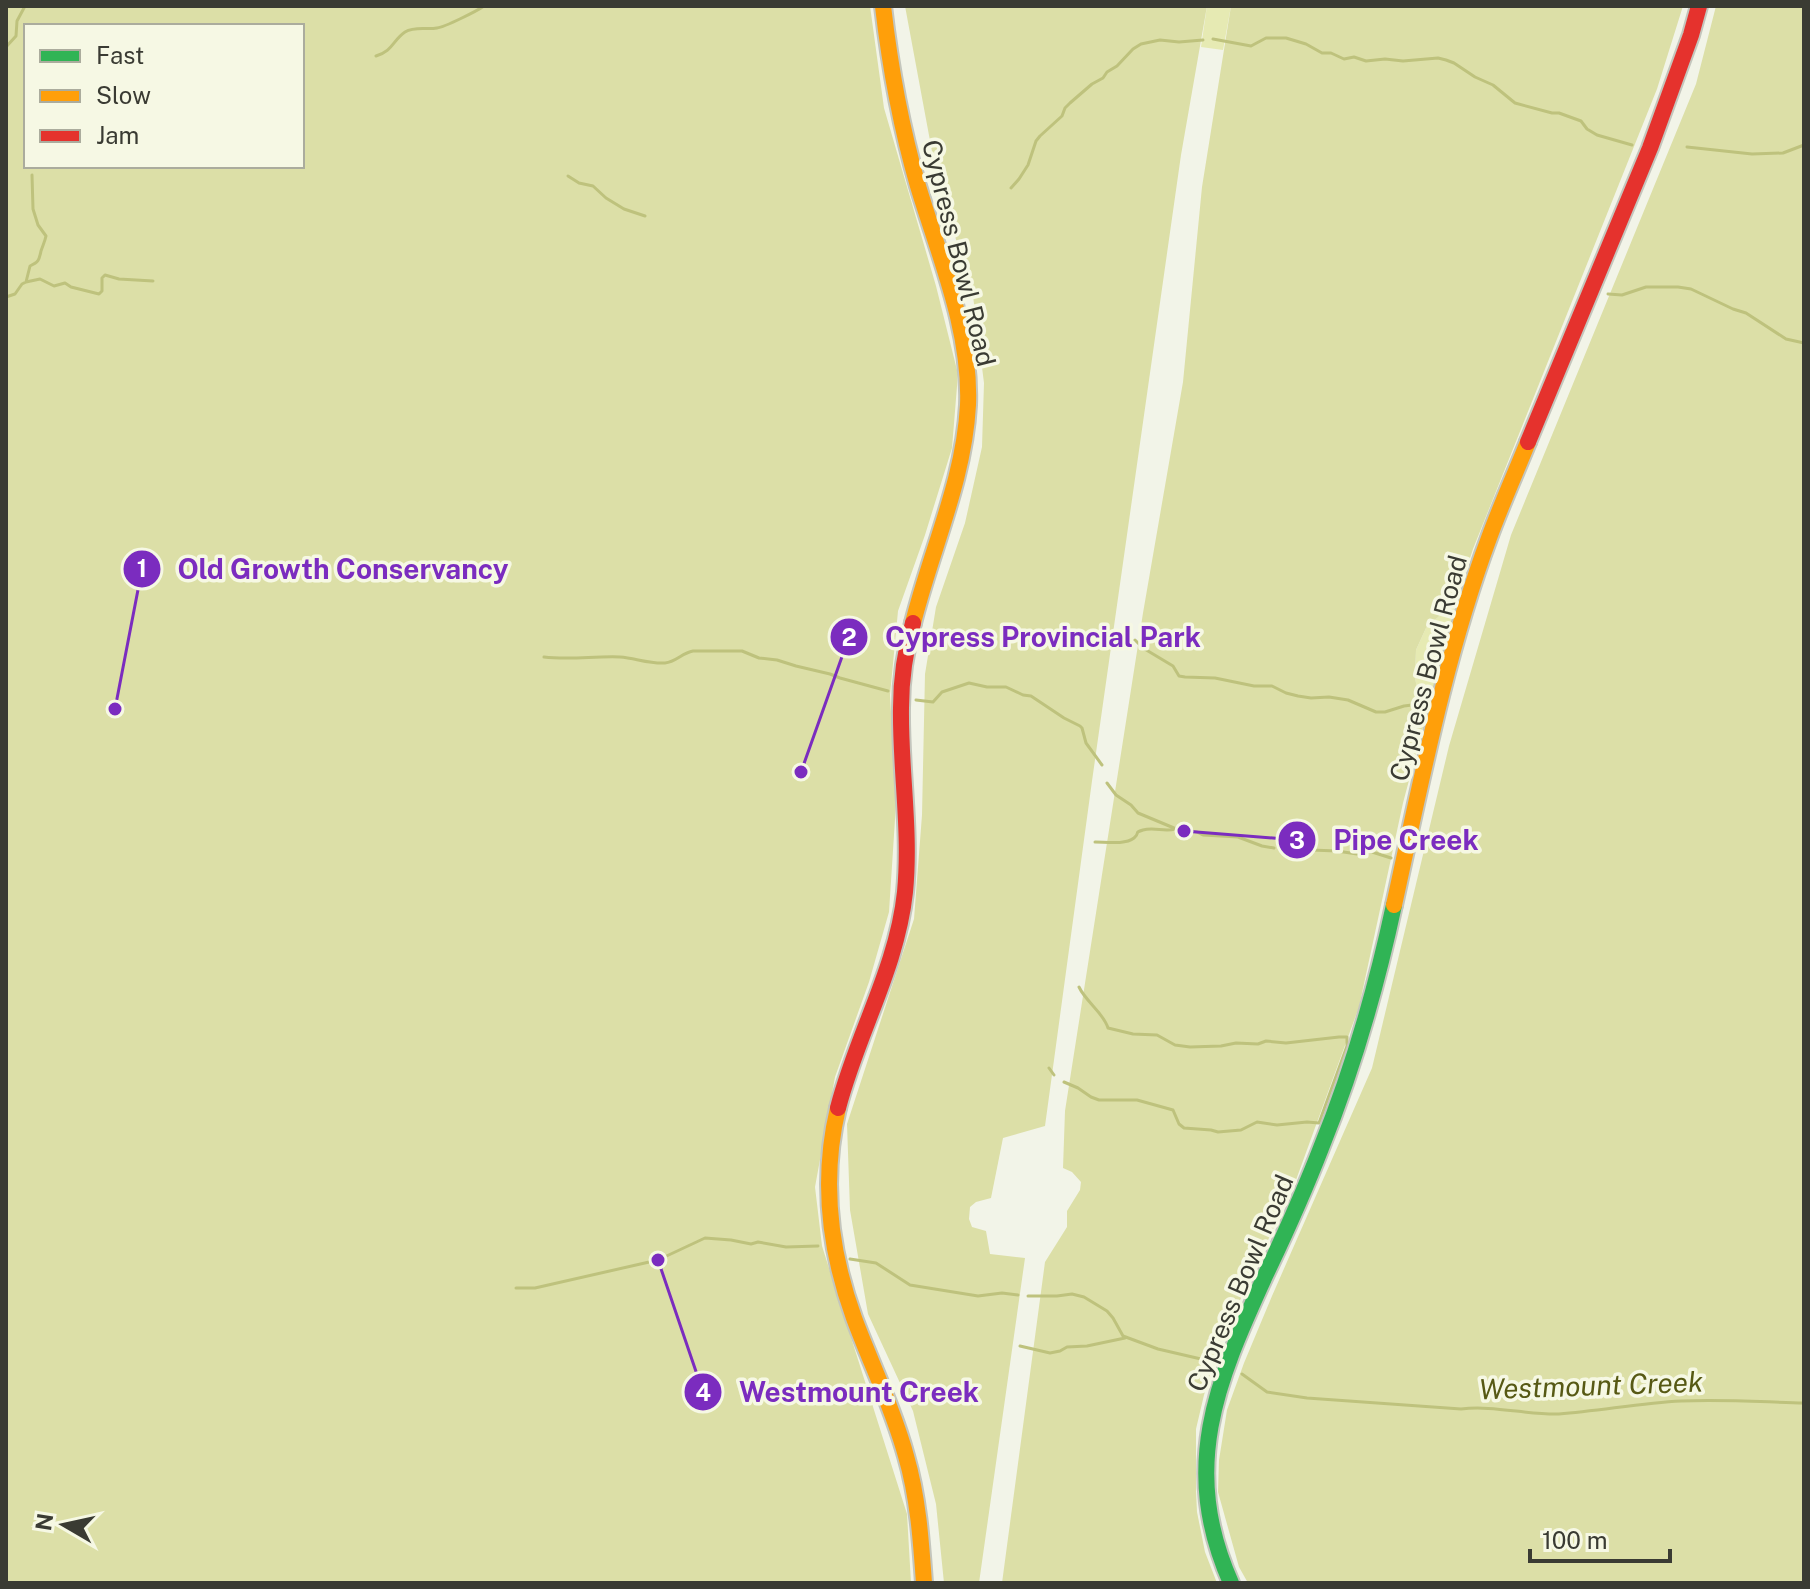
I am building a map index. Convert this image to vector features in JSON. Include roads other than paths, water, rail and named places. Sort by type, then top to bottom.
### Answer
[{"type":"street","name":"Cypress Bowl Road","points":[[883,6],[893,85],[902,126],[961,337],[967,370],[968,404],[964,451],[958,477],[919,595],[902,677],[907,853],[903,908],[890,964],[840,1101],[831,1142],[827,1193],[831,1237],[840,1277],[893,1414],[911,1474],[924,1583]]},
{"type":"street","name":"Cypress Bowl Road","points":[[1231,1583],[1218,1550],[1208,1502],[1207,1450],[1215,1402],[1233,1349],[1323,1146],[1359,1044],[1449,663],[1481,561],[1650,148],[1699,6]]},
{"type":"waterway","points":[[6,47],[16,36],[17,21],[25,6]]},
{"type":"waterway","points":[[376,56],[409,30],[441,27],[484,6]]},
{"type":"waterway","points":[[1213,39],[1251,46],[1266,38],[1286,38],[1322,53],[1366,61],[1446,60],[1493,85],[1515,103],[1559,113],[1581,121],[1597,135],[1632,145]]},
{"type":"waterway","points":[[1011,188],[1028,165],[1040,136],[1062,116],[1070,103],[1103,78],[1133,49],[1160,40],[1203,40]]},
{"type":"waterway","points":[[1687,147],[1752,154],[1783,153],[1804,145]]},
{"type":"waterway","points":[[6,297],[15,294],[26,282],[30,266],[38,260],[46,236],[38,225],[33,209],[32,175]]},
{"type":"waterway","points":[[568,176],[579,183],[593,186],[624,209],[645,216]]},
{"type":"waterway","points":[[26,282],[40,279],[54,286],[65,283],[99,294],[105,275],[153,281]]},
{"type":"waterway","points":[[1608,294],[1622,295],[1646,287],[1691,289],[1746,313],[1786,339],[1804,343]]},
{"type":"waterway","points":[[1082,644],[1123,640]]},
{"type":"waterway","points":[[1135,640],[1173,666],[1179,676],[1272,686],[1298,696],[1348,700],[1376,712],[1412,705],[1426,708]]},
{"type":"waterway","points":[[544,657],[620,657],[665,663],[693,651],[742,651],[888,691]]},
{"type":"waterway","points":[[916,700],[933,702],[942,692],[969,683],[1006,687],[1031,696],[1080,726],[1086,743],[1102,765]]},
{"type":"waterway","points":[[1107,783],[1138,813],[1174,828],[1203,835],[1238,837],[1274,848]]},
{"type":"waterway","points":[[1095,842],[1126,842],[1143,830],[1175,829]]},
{"type":"waterway","points":[[1285,849],[1357,854],[1372,852],[1391,858]]},
{"type":"waterway","points":[[1064,1082],[1099,1100],[1137,1100],[1173,1110],[1184,1128],[1218,1132],[1241,1130],[1257,1122],[1277,1125],[1319,1123],[1347,1046],[1347,1037],[1286,1043],[1175,1045],[1157,1035],[1133,1034],[1108,1028],[1079,987]]},
{"type":"waterway","points":[[1049,1068],[1054,1075]]},
{"type":"waterway","name":"Westmount Creek","points":[[516,1288],[535,1288],[658,1260],[705,1238],[786,1247],[818,1246]]},
{"type":"waterway","name":"Westmount Creek","points":[[850,1259],[876,1263],[910,1285],[978,1296],[1018,1295]]},
{"type":"waterway","name":"Westmount Creek","points":[[1028,1296],[1072,1294],[1084,1297],[1107,1311],[1123,1336],[1158,1349],[1201,1359],[1212,1366]]},
{"type":"waterway","points":[[1020,1346],[1050,1353],[1067,1347],[1125,1338]]},
{"type":"waterway","name":"Westmount Creek","points":[[1242,1374],[1267,1392],[1307,1398],[1547,1414],[1681,1401],[1804,1403]]},
{"type":"place","name":"Old Growth Conservancy","points":[[115,709]]},
{"type":"place","name":"Cypress Provincial Park","points":[[801,772]]},
{"type":"place","name":"Pipe Creek","points":[[1184,831]]},
{"type":"place","name":"Westmount Creek","points":[[658,1260]]}]
